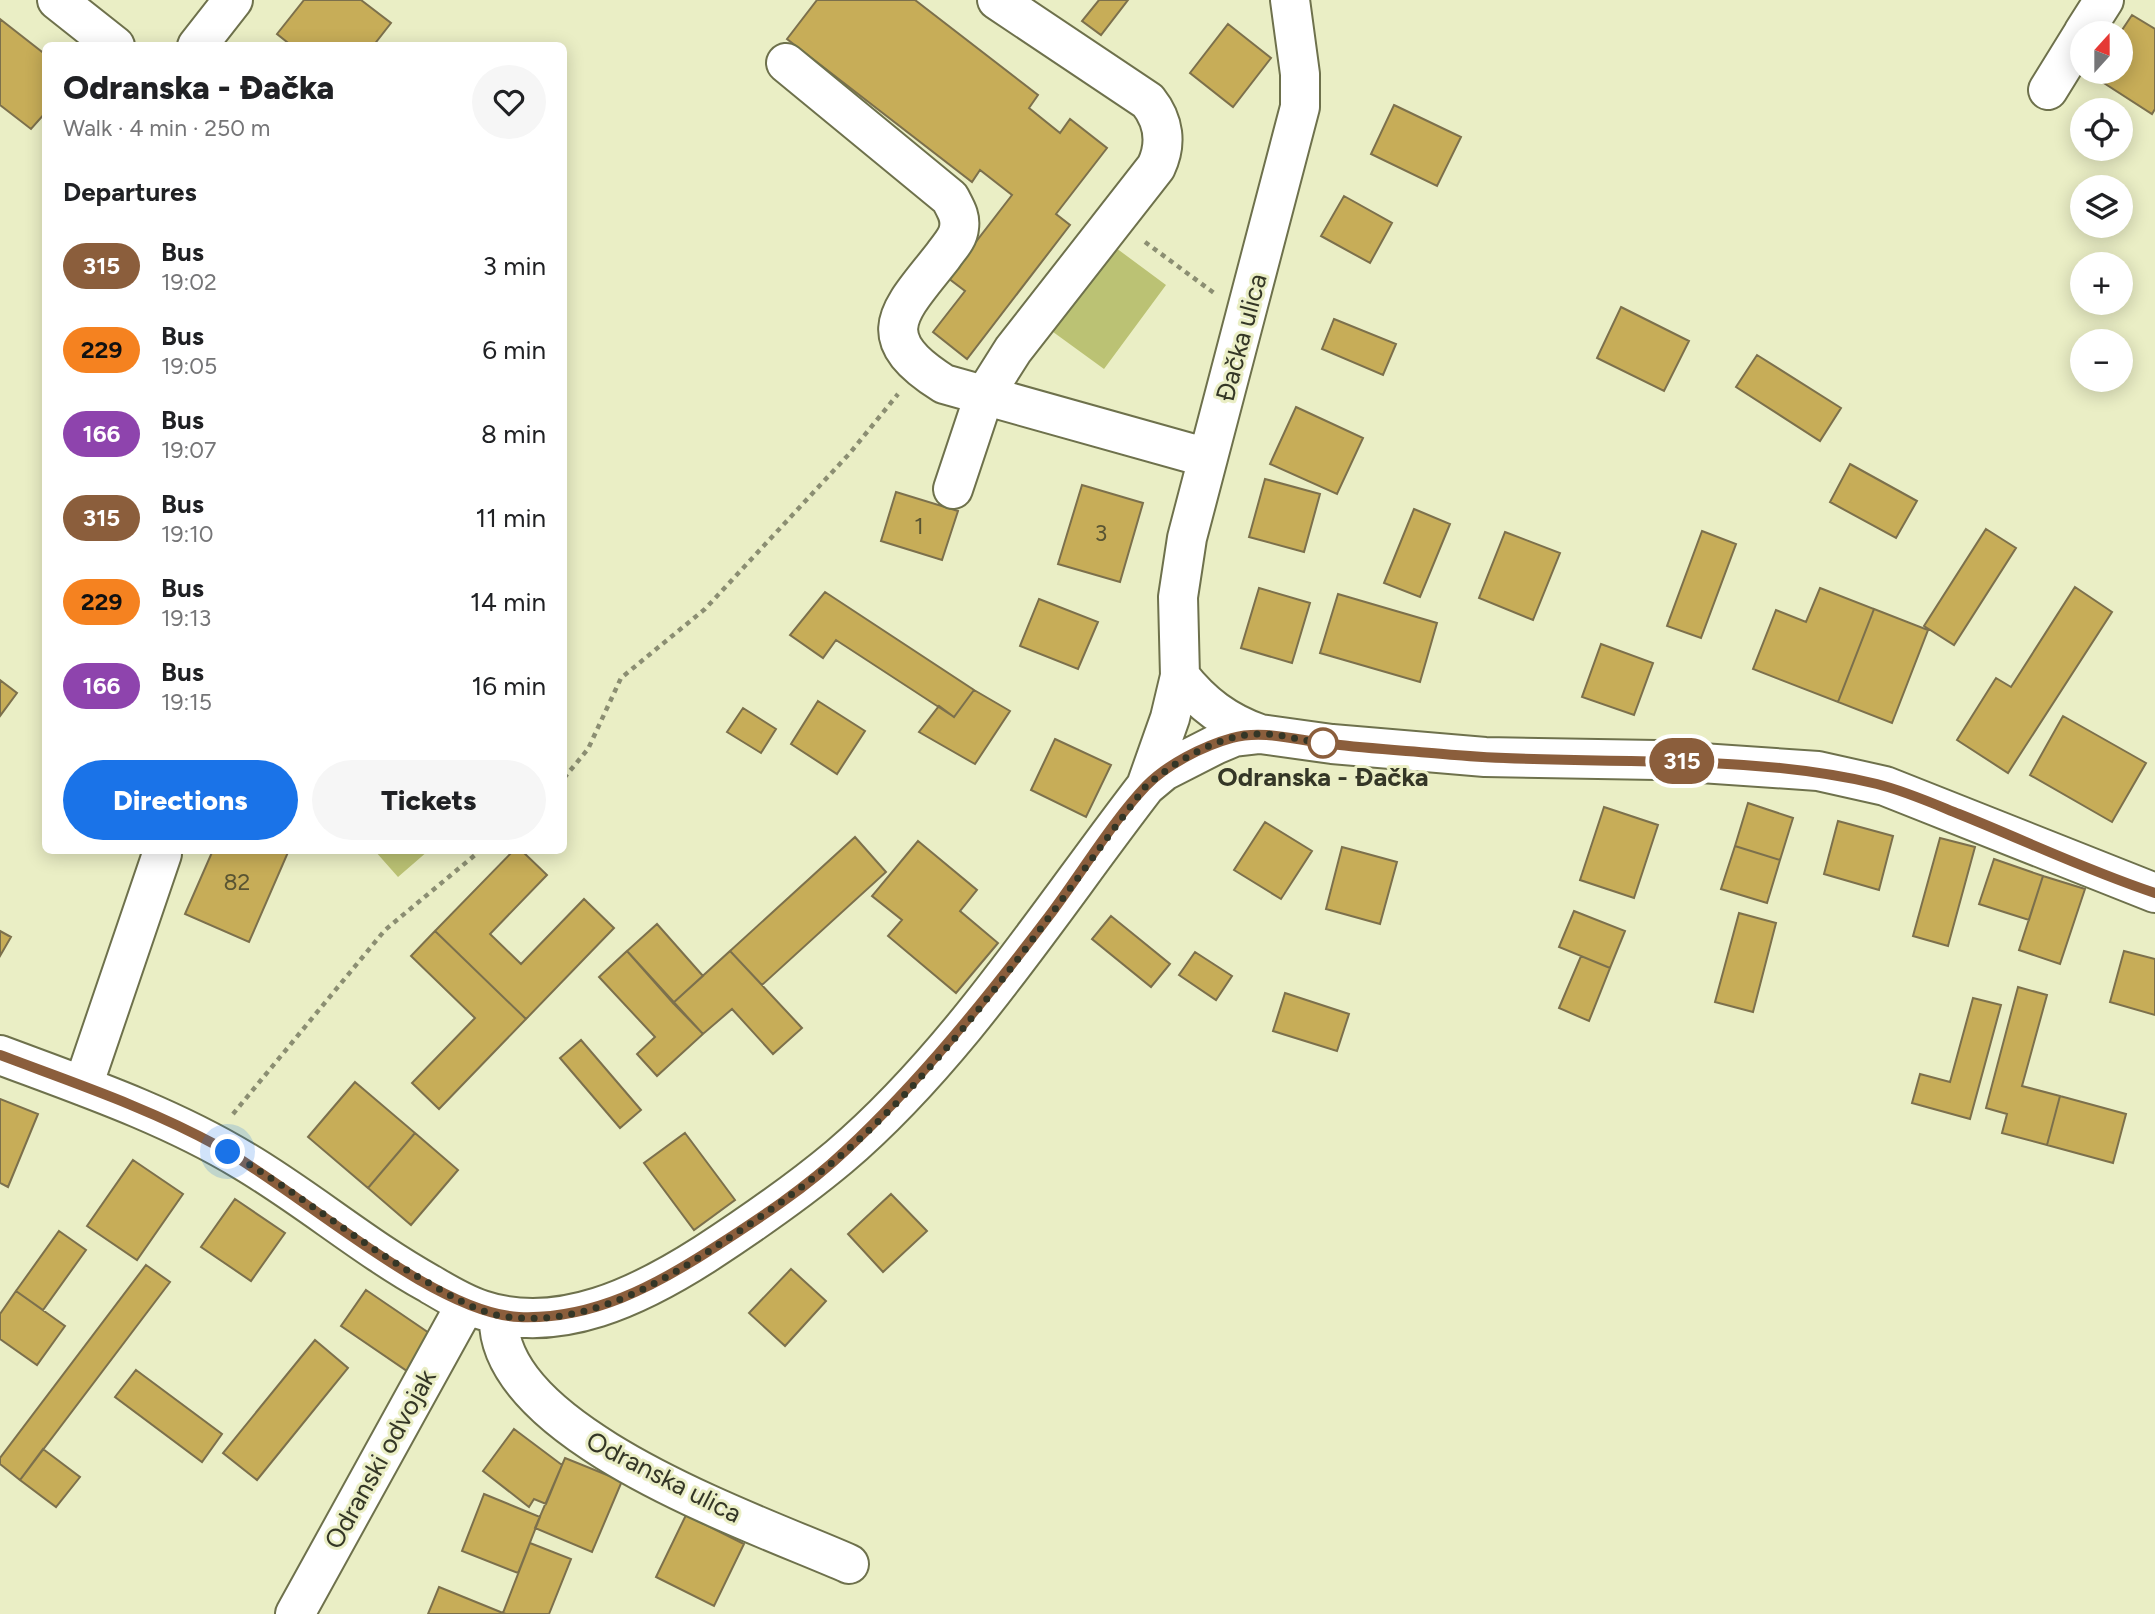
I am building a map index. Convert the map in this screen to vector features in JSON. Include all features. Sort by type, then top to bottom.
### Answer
[{"type":"street","points":[[57,0],[110,42]]},
{"type":"street","points":[[200,42],[233,0]]},
{"type":"street","points":[[953,489],[984,396],[1013,350],[1162,155],[1161,126],[1157,113],[1148,101],[997,0]]},
{"type":"street","name":"Đačka ulica","points":[[1146,786],[1170,718],[1180,676],[1178,597],[1187,538],[1300,107],[1300,74],[1290,0]]},
{"type":"street","points":[[2091,21],[2104,0]]},
{"type":"street","points":[[2048,90],[2070,55]]},
{"type":"street","points":[[786,63],[950,198],[959,215],[957,237],[902,309],[897,326],[902,349],[920,368],[944,384],[1208,458]]},
{"type":"street","points":[[1180,676],[1216,713],[1233,724],[1260,734],[1332,744],[1485,757],[1698,762],[1818,772],[1885,786],[2155,893]]},
{"type":"street","points":[[0,1055],[83,1086],[210,1141],[246,1162],[401,1268],[482,1310],[569,1314],[587,1311],[629,1296],[684,1268],[771,1211],[841,1155],[941,1053],[1048,918],[1146,786],[1164,771],[1214,745],[1234,737],[1260,734]]},
{"type":"street","points":[[83,1086],[162,854]]},
{"type":"street","name":"Odranska ulica","points":[[482,1310],[498,1332],[502,1349],[515,1372],[544,1408],[578,1434],[654,1478],[849,1564]]},
{"type":"street","name":"Odranski odvojak","points":[[295,1614],[482,1310]]},
{"type":"path","points":[[1115,219],[1222,298]]},
{"type":"path","points":[[567,774],[588,749],[621,678],[705,609],[850,453],[920,368]]},
{"type":"path","points":[[210,1141],[385,930],[476,854]]},
{"type":"green space","points":[[1112,245],[1166,285],[1104,369],[1049,329]]},
{"type":"green space","points":[[378,854],[425,854],[398,877]]},
{"type":"building","points":[[304,0],[361,0],[391,23],[376,42],[287,42],[277,34]]},
{"type":"building","points":[[817,0],[915,0],[1038,95],[1029,108],[1060,133],[1070,119],[1107,148],[1056,214],[1070,225],[967,359],[933,332],[965,291],[948,278],[1012,195],[980,170],[972,182],[787,39]]},
{"type":"building","points":[[1099,0],[1128,0],[1101,35],[1082,21]]},
{"type":"building","points":[[2132,15],[2155,29],[2155,109],[2152,114],[2133,102],[2133,98],[2127,98],[2105,84],[2133,84],[2133,21],[2128,21]]},
{"type":"building","points":[[0,19],[42,52],[42,117],[31,129],[0,105]]},
{"type":"building","points":[[1228,24],[1271,58],[1233,107],[1190,73]]},
{"type":"building","points":[[1394,105],[1461,137],[1437,186],[1371,154]]},
{"type":"building","points":[[1344,196],[1392,223],[1370,263],[1321,236]]},
{"type":"building","points":[[1621,307],[1689,341],[1664,391],[1597,358]]},
{"type":"building","points":[[1334,319],[1396,344],[1383,375],[1322,349]]},
{"type":"building","points":[[1757,355],[1841,408],[1820,441],[1736,387]]},
{"type":"building","points":[[1296,407],[1363,438],[1337,494],[1270,464]]},
{"type":"building","points":[[1850,464],[1917,501],[1896,538],[1830,502]]},
{"type":"building","points":[[1265,479],[1320,494],[1304,552],[1249,537]]},
{"type":"building","points":[[1082,485],[1143,503],[1120,582],[1058,564]]},
{"type":"building","points":[[896,492],[958,511],[942,560],[881,541]]},
{"type":"building","points":[[1414,509],[1450,524],[1420,597],[1384,583]]},
{"type":"building","points":[[1986,529],[2016,548],[1954,645],[1924,626]]},
{"type":"building","points":[[1702,531],[1736,544],[1701,638],[1667,626]]},
{"type":"building","points":[[1505,532],[1560,553],[1533,620],[1479,598]]},
{"type":"building","points":[[2075,587],[2112,612],[2008,773],[1957,740],[1996,678],[2011,687]]},
{"type":"building","points":[[1259,588],[1310,603],[1292,663],[1241,648]]},
{"type":"building","points":[[1820,588],[1874,609],[1838,702],[1753,669],[1776,610],[1806,622]]},
{"type":"building","points":[[825,592],[974,690],[954,717],[836,640],[823,658],[790,635]]},
{"type":"building","points":[[1338,594],[1437,623],[1420,682],[1320,653]]},
{"type":"building","points":[[1039,599],[1098,622],[1078,669],[1020,646]]},
{"type":"building","points":[[1874,609],[1928,630],[1892,723],[1838,702]]},
{"type":"building","points":[[1601,644],[1653,663],[1634,715],[1582,697]]},
{"type":"building","points":[[0,680],[17,693],[0,716]]},
{"type":"building","points":[[974,690],[1010,711],[975,764],[919,732],[939,706],[954,717]]},
{"type":"building","points":[[818,701],[865,731],[837,774],[791,744]]},
{"type":"building","points":[[743,708],[776,729],[761,753],[727,732]]},
{"type":"building","points":[[2063,716],[2146,763],[2112,822],[2030,775]]},
{"type":"building","points":[[1055,739],[1111,765],[1086,817],[1031,790]]},
{"type":"building","points":[[1748,803],[1793,818],[1780,860],[1735,846]]},
{"type":"building","points":[[1604,807],[1658,825],[1634,898],[1580,880]]},
{"type":"building","points":[[1838,821],[1893,836],[1879,890],[1824,874]]},
{"type":"building","points":[[1265,822],[1312,851],[1281,899],[1234,870]]},
{"type":"building","points":[[855,837],[886,872],[762,985],[730,951]]},
{"type":"building","points":[[1940,838],[1975,847],[1948,946],[1913,936]]},
{"type":"building","points":[[918,841],[977,890],[960,911],[998,943],[956,993],[888,936],[902,920],[872,896]]},
{"type":"building","points":[[1735,846],[1780,860],[1767,903],[1721,889]]},
{"type":"building","points":[[1342,847],[1397,862],[1380,924],[1326,909]]},
{"type":"building","points":[[211,854],[287,854],[249,942],[185,914]]},
{"type":"building","points":[[510,854],[525,854],[547,875],[490,934],[521,964],[584,899],[614,928],[526,1019],[435,931]]},
{"type":"building","points":[[1994,859],[2043,876],[2029,920],[1979,904]]},
{"type":"building","points":[[2043,876],[2085,889],[2060,964],[2019,950]]},
{"type":"building","points":[[1574,911],[1625,931],[1610,968],[1559,947]]},
{"type":"building","points":[[1739,913],[1776,923],[1753,1012],[1715,1002]]},
{"type":"building","points":[[1111,916],[1170,964],[1151,987],[1092,939]]},
{"type":"building","points":[[657,924],[703,976],[673,1003],[627,951]]},
{"type":"building","points":[[0,931],[11,937],[0,956]]},
{"type":"building","points":[[435,931],[526,1019],[439,1109],[412,1083],[475,1018],[411,956]]},
{"type":"building","points":[[627,951],[703,1034],[657,1076],[637,1054],[655,1037],[599,977]]},
{"type":"building","points":[[730,951],[802,1028],[773,1054],[732,1009],[703,1034],[673,1003]]},
{"type":"building","points":[[2124,951],[2155,959],[2155,1015],[2110,1002]]},
{"type":"building","points":[[1195,952],[1232,976],[1216,1000],[1179,975]]},
{"type":"building","points":[[1581,956],[1610,968],[1589,1021],[1559,1008]]},
{"type":"building","points":[[2018,987],[2047,995],[2022,1086],[2060,1096],[2047,1145],[2002,1133],[2007,1114],[1986,1108]]},
{"type":"building","points":[[1285,993],[1349,1014],[1337,1051],[1273,1031]]},
{"type":"building","points":[[1973,998],[2001,1005],[1970,1119],[1912,1103],[1920,1074],[1950,1082]]},
{"type":"building","points":[[581,1040],[641,1110],[620,1128],[560,1058]]},
{"type":"building","points":[[355,1082],[415,1133],[368,1188],[308,1137]]},
{"type":"building","points":[[2060,1096],[2126,1114],[2113,1163],[2047,1145]]},
{"type":"building","points":[[0,1099],[38,1114],[8,1187],[0,1183]]},
{"type":"building","points":[[415,1133],[458,1170],[411,1225],[368,1188]]},
{"type":"building","points":[[685,1133],[735,1200],[694,1230],[644,1163]]},
{"type":"building","points":[[133,1160],[183,1194],[137,1260],[87,1226]]},
{"type":"building","points":[[891,1194],[927,1231],[883,1272],[848,1234]]},
{"type":"building","points":[[235,1199],[285,1233],[251,1281],[201,1247]]},
{"type":"building","points":[[59,1231],[86,1250],[43,1310],[16,1291]]},
{"type":"building","points":[[146,1265],[170,1282],[20,1480],[0,1464],[0,1458]]},
{"type":"building","points":[[791,1269],[826,1301],[785,1346],[749,1313]]},
{"type":"building","points":[[366,1290],[432,1335],[407,1371],[341,1326]]},
{"type":"building","points":[[16,1291],[65,1326],[37,1365],[0,1339],[0,1314]]},
{"type":"building","points":[[315,1340],[348,1368],[257,1480],[223,1453]]},
{"type":"building","points":[[136,1370],[222,1434],[202,1462],[115,1397]]},
{"type":"building","points":[[514,1429],[562,1465],[546,1504],[534,1499],[529,1507],[483,1471]]},
{"type":"building","points":[[43,1449],[80,1477],[56,1507],[20,1480]]},
{"type":"building","points":[[565,1458],[622,1481],[592,1552],[535,1528]]},
{"type":"building","points":[[484,1494],[540,1517],[518,1573],[462,1551]]},
{"type":"building","points":[[686,1515],[744,1544],[714,1606],[656,1577]]},
{"type":"building","points":[[530,1543],[571,1559],[549,1614],[503,1613]]},
{"type":"building","points":[[439,1587],[503,1613],[503,1614],[428,1614]]},
{"type":"bus line","name":"315","points":[[0,1055],[141,1109],[210,1141],[246,1162],[401,1268],[466,1304],[499,1315],[533,1317],[587,1311],[629,1296],[684,1268],[771,1211],[841,1155],[897,1101],[941,1053],[1048,918],[1146,786],[1185,759],[1234,737],[1260,734],[1332,744],[1485,757],[1657,760],[1740,764],[1818,772],[1885,786],[2155,893]]},
{"type":"place","name":"Odranska - Đačka","points":[[1323,743]]},
{"type":"route","points":[[228,1152],[401,1268],[483,1311],[514,1317],[569,1314],[587,1311],[629,1296],[684,1268],[771,1211],[841,1155],[897,1101],[941,1053],[1048,918],[1146,786],[1164,771],[1234,737],[1260,734],[1323,743]]}]
